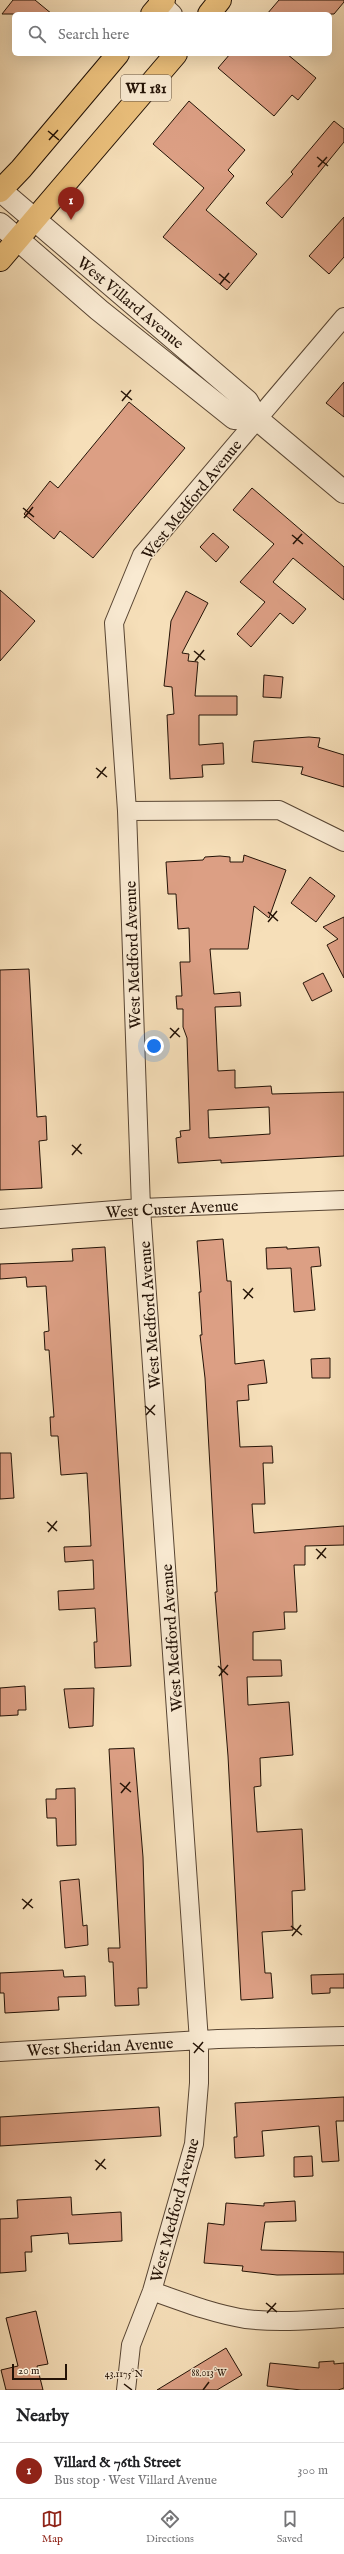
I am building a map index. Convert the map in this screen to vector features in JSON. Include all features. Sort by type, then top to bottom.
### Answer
[{"type":"main road","points":[[211,12],[220,0]]},
{"type":"main road","name":"WI 181","points":[[0,190],[21,170],[116,56]]},
{"type":"main road","name":"WI 181","points":[[0,260],[174,56]]},
{"type":"street","name":"West Villard Avenue","points":[[0,190],[247,402],[256,419],[344,492]]},
{"type":"street","name":"West Villard Avenue","points":[[0,224],[99,310],[234,418],[256,419]]},
{"type":"street","name":"West Medford Avenue","points":[[126,2390],[131,2345],[152,2291],[194,2144],[199,2083],[199,2041],[141,1208],[127,811],[114,623],[142,555],[344,317]]},
{"type":"street","points":[[127,811],[279,810],[344,842]]},
{"type":"street","name":"West Custer Avenue","points":[[0,1219],[141,1208],[344,1200]]},
{"type":"street","name":"West Sheridan Avenue","points":[[0,2052],[199,2041],[344,2036]]},
{"type":"street","points":[[152,2291],[208,2310],[246,2319],[301,2321],[344,2318]]},
{"type":"building","points":[[13,0],[35,0],[50,12],[12,12],[12,14],[2,14]]},
{"type":"building","points":[[279,0],[344,0],[334,14],[332,14],[332,12],[269,12]]},
{"type":"building","points":[[228,56],[289,56],[316,78],[298,100],[292,95],[274,116],[218,68]]},
{"type":"building","points":[[189,101],[245,150],[228,170],[234,176],[206,210],[257,254],[227,290],[163,237],[204,188],[153,144]]},
{"type":"building","points":[[334,121],[344,129],[344,142],[282,218],[266,203],[293,174],[291,172]]},
{"type":"building","points":[[344,217],[344,257],[329,274],[309,256]]},
{"type":"building","points":[[344,382],[344,417],[326,403]]},
{"type":"building","points":[[129,402],[185,448],[93,558],[60,531],[54,539],[24,514],[50,481],[58,488]]},
{"type":"building","points":[[252,488],[344,567],[344,600],[293,558],[273,582],[306,609],[293,624],[280,613],[251,647],[237,634],[265,602],[240,582],[274,544],[233,510]]},
{"type":"building","points":[[213,533],[229,547],[216,562],[200,547]]},
{"type":"building","points":[[0,590],[35,621],[0,661]]},
{"type":"building","points":[[186,591],[208,603],[182,653],[189,654],[188,661],[198,662],[195,696],[237,696],[237,715],[199,715],[199,745],[223,743],[224,764],[202,765],[203,777],[170,779],[167,715],[174,714],[172,687],[164,686],[171,621]]},
{"type":"building","points":[[264,675],[283,677],[281,698],[263,697]]},
{"type":"building","points":[[309,737],[320,738],[318,747],[344,755],[344,787],[301,774],[303,767],[252,762],[254,741]]},
{"type":"building","points":[[244,855],[286,870],[269,918],[254,906],[248,949],[210,949],[214,994],[240,992],[241,1006],[215,1007],[218,1071],[235,1070],[235,1088],[271,1086],[272,1094],[344,1092],[344,1156],[221,1163],[221,1160],[178,1163],[176,1138],[181,1137],[180,1131],[190,1130],[187,1038],[183,1027],[183,1009],[177,1009],[176,996],[182,996],[180,962],[190,962],[189,928],[178,929],[176,894],[168,894],[166,862],[203,860],[205,857],[220,856],[230,857],[230,862],[243,862]],"holes":[[[269,1107],[270,1134],[209,1138],[208,1110]]]},
{"type":"building","points":[[310,877],[335,896],[316,922],[291,903]]},
{"type":"building","points":[[344,917],[344,978],[327,945],[338,939],[323,927]]},
{"type":"building","points":[[29,969],[37,1117],[46,1116],[47,1140],[39,1141],[42,1188],[0,1190],[0,970]]},
{"type":"building","points":[[323,973],[332,991],[312,1001],[303,983]]},
{"type":"building","points":[[223,1239],[227,1281],[231,1281],[235,1364],[264,1360],[267,1383],[248,1385],[249,1400],[237,1401],[240,1447],[272,1446],[273,1463],[263,1463],[265,1504],[252,1504],[254,1533],[344,1526],[344,1545],[305,1546],[305,1565],[294,1565],[297,1612],[284,1612],[285,1629],[253,1632],[253,1660],[281,1660],[282,1676],[247,1677],[248,1705],[289,1702],[293,1755],[260,1758],[261,1786],[254,1787],[257,1832],[302,1829],[305,1890],[292,1891],[293,1930],[262,1932],[265,1973],[271,1973],[273,1998],[241,2000],[228,1756],[215,1592],[217,1592],[205,1378],[200,1335],[202,1335],[199,1292],[201,1292],[197,1241]]},
{"type":"building","points":[[105,1247],[131,1666],[95,1668],[94,1642],[97,1642],[95,1608],[59,1610],[58,1591],[94,1589],[93,1560],[65,1562],[64,1547],[91,1546],[87,1473],[61,1475],[58,1436],[51,1436],[50,1417],[54,1417],[49,1350],[45,1350],[44,1332],[49,1331],[46,1286],[27,1287],[26,1277],[0,1279],[0,1264],[73,1261],[72,1249]]},
{"type":"building","points":[[287,1247],[287,1249],[319,1247],[321,1266],[311,1267],[315,1310],[294,1312],[291,1268],[267,1269],[266,1248]]},
{"type":"building","points":[[330,1358],[330,1378],[312,1378],[311,1359]]},
{"type":"building","points":[[0,1453],[11,1453],[14,1498],[0,1499]]},
{"type":"building","points":[[25,1686],[26,1710],[18,1710],[18,1715],[0,1716],[0,1688]]},
{"type":"building","points":[[94,1688],[93,1726],[69,1728],[64,1689]]},
{"type":"building","points":[[134,1748],[143,1857],[147,1988],[138,1988],[139,2005],[115,2006],[113,1962],[109,1962],[108,1948],[120,1948],[109,1749]]},
{"type":"building","points":[[75,1788],[76,1845],[57,1846],[56,1818],[47,1818],[46,1799],[56,1799],[56,1789]]},
{"type":"building","points":[[79,1879],[83,1926],[87,1925],[88,1945],[65,1948],[60,1881]]},
{"type":"building","points":[[63,1970],[64,1977],[85,1976],[86,1996],[58,1997],[59,2010],[5,2013],[4,1993],[0,1993],[0,1973]]},
{"type":"building","points":[[344,1974],[344,1988],[330,1988],[330,1993],[312,1994],[311,1975]]},
{"type":"building","points":[[344,2097],[344,2121],[336,2121],[339,2161],[322,2162],[319,2126],[262,2131],[264,2156],[235,2158],[234,2137],[237,2137],[235,2103]]},
{"type":"building","points":[[159,2107],[161,2136],[0,2146],[0,2117]]},
{"type":"building","points":[[312,2156],[313,2176],[294,2177],[294,2157]]},
{"type":"building","points":[[71,2197],[72,2215],[121,2212],[122,2241],[69,2244],[68,2233],[31,2236],[32,2252],[25,2252],[26,2271],[0,2273],[0,2219],[18,2218],[17,2200]]},
{"type":"building","points":[[295,2201],[296,2221],[265,2222],[261,2250],[344,2252],[344,2274],[277,2275],[242,2271],[243,2266],[204,2263],[208,2223],[224,2225],[226,2203],[264,2206],[264,2203]]},
{"type":"building","points":[[36,2311],[48,2364],[37,2366],[43,2390],[6,2390],[1,2370],[18,2366],[6,2318]]},
{"type":"building","points":[[226,2348],[242,2375],[217,2390],[157,2390]]},
{"type":"building","points":[[334,2361],[334,2364],[344,2363],[344,2388],[338,2390],[301,2390],[267,2386],[270,2363],[319,2368],[319,2362]]},
{"type":"place","name":"Villard & 76th Street","points":[[71,220]]}]
